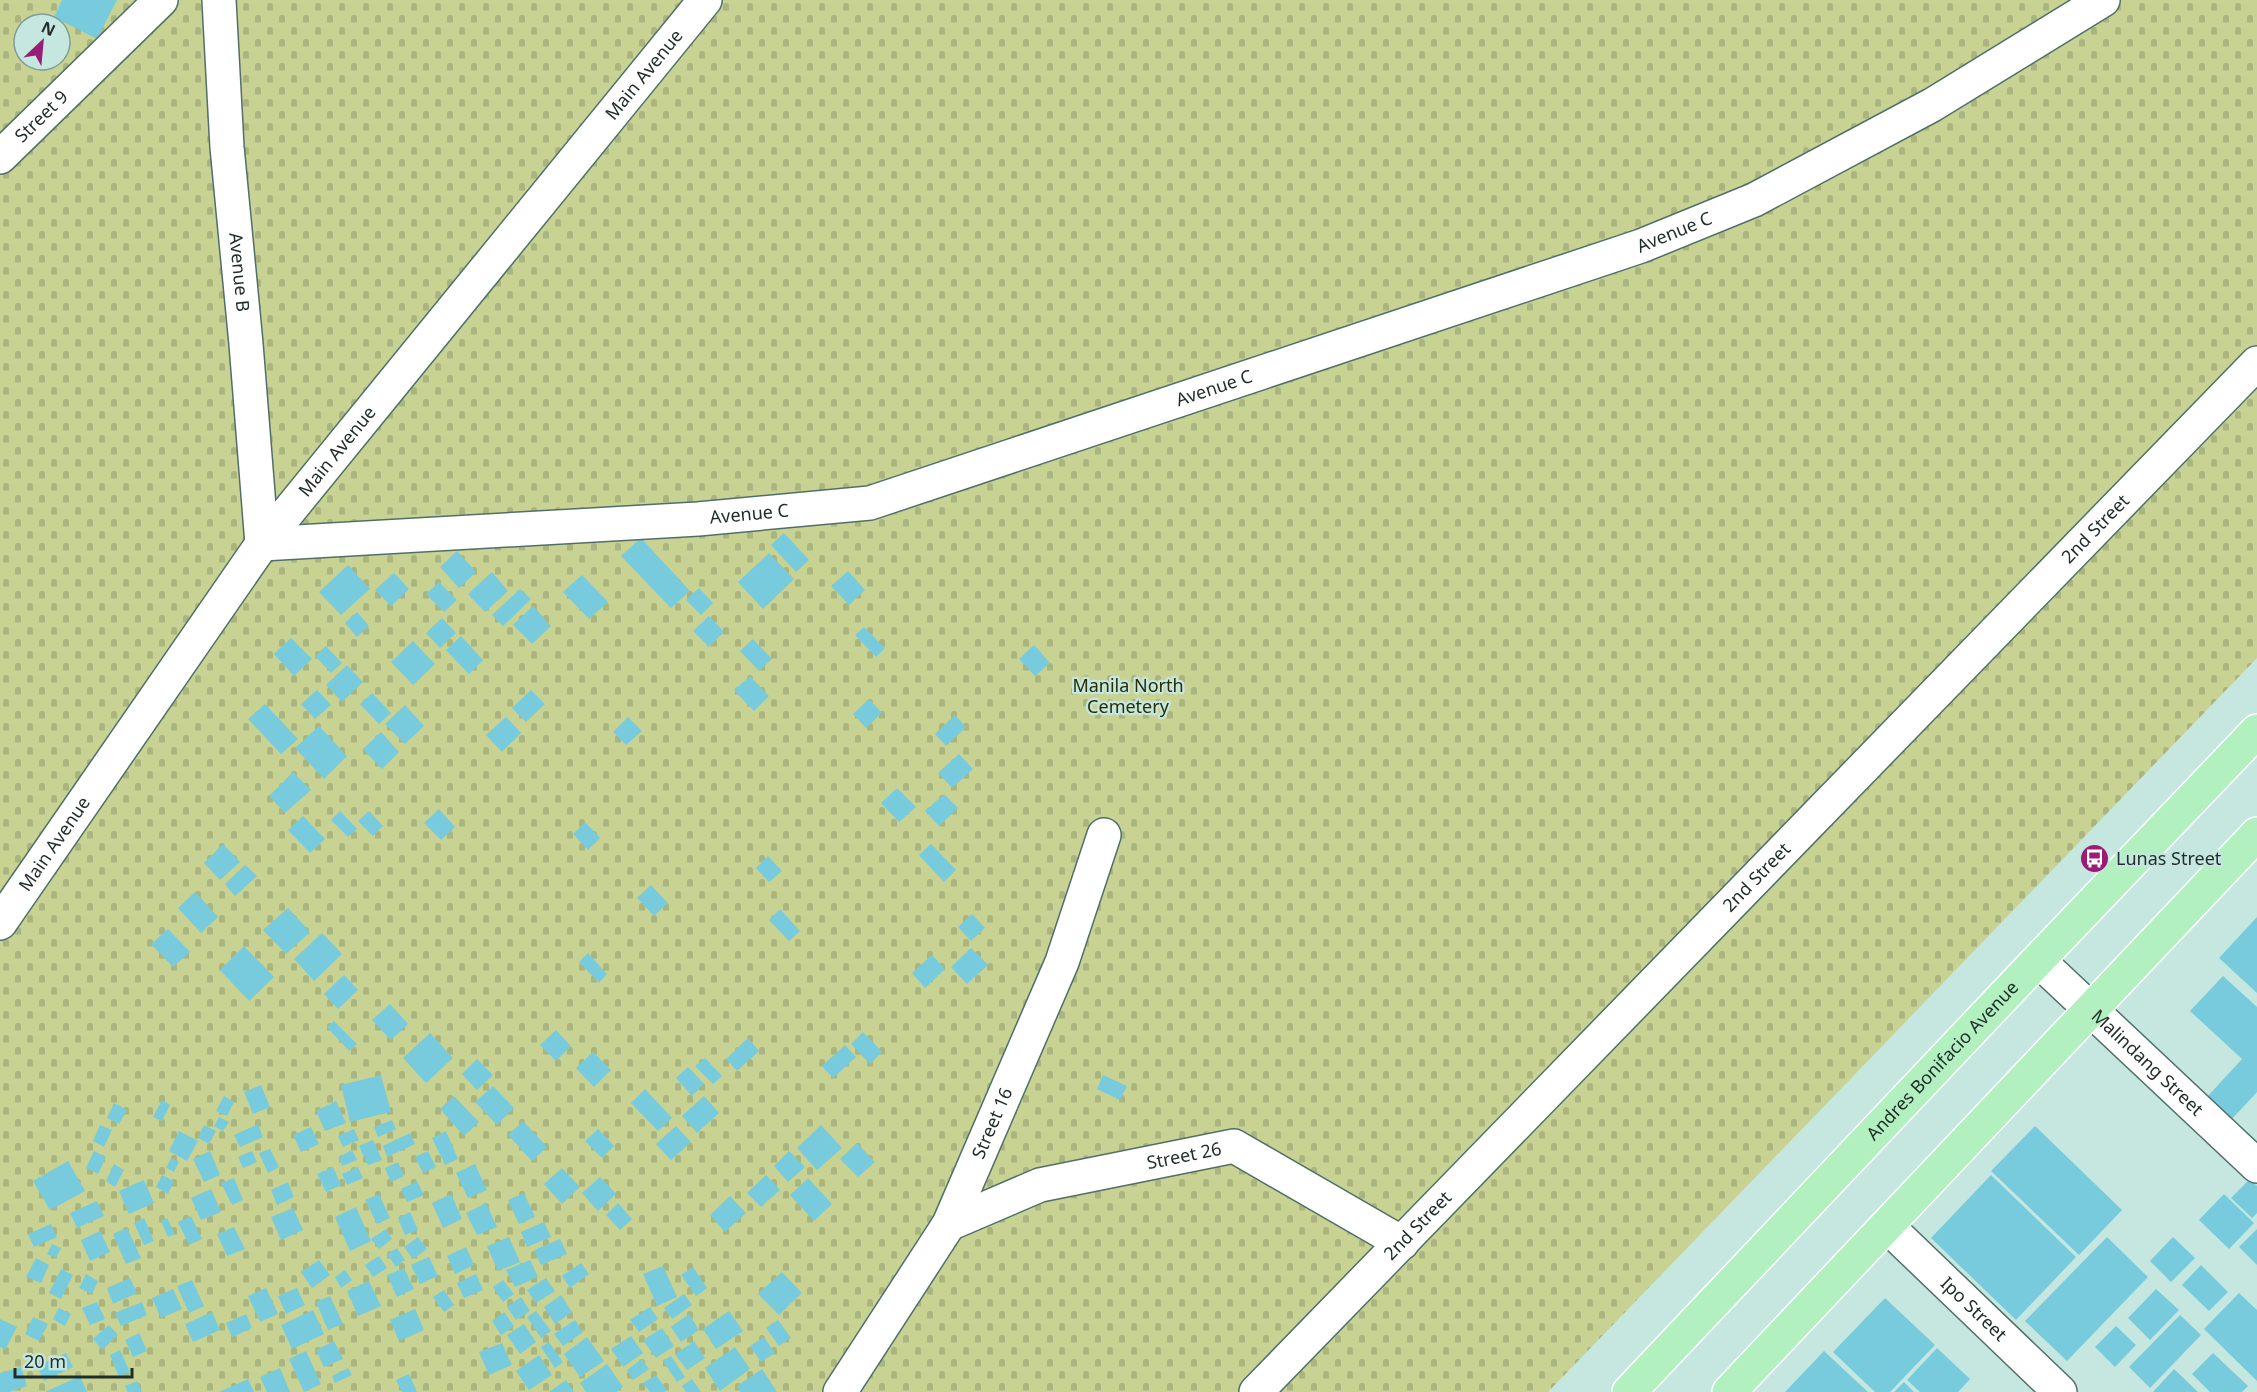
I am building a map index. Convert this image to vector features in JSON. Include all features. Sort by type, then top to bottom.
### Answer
[{"type":"main road","name":"Andres Bonifacio Avenue","points":[[1629,1392],[2257,731]]},
{"type":"main road","points":[[1728,1392],[2257,834]]},
{"type":"street","name":"Street 9","points":[[0,156],[161,0]]},
{"type":"street","name":"Avenue B","points":[[219,0],[227,147],[246,344],[261,544]]},
{"type":"street","name":"Main Avenue","points":[[0,923],[261,544],[705,0]]},
{"type":"street","name":"Avenue C","points":[[261,544],[698,519],[870,503],[1629,249],[1754,200],[1932,105],[2103,0]]},
{"type":"street","name":"2nd Street","points":[[1257,1392],[2257,363]]},
{"type":"street","name":"Street 16","points":[[840,1392],[949,1224],[1062,962],[1104,835]]},
{"type":"street","name":"Malindang Street","points":[[2038,960],[2257,1166]]},
{"type":"street","name":"Street 26","points":[[949,1224],[1040,1185],[1234,1146],[1402,1243]]},
{"type":"street","name":"Ipo Street","points":[[1887,1226],[2061,1392]]},
{"type":"green space","name":"Manila North Cemetery","points":[[0,0],[2257,0],[2257,658],[1548,1392],[0,1392]]},
{"type":"building","points":[[62,0],[117,0],[97,39],[72,26],[72,12],[56,12]]},
{"type":"building","points":[[784,533],[809,560],[796,572],[771,545]]},
{"type":"building","points":[[641,538],[690,591],[671,608],[621,556]]},
{"type":"building","points":[[457,551],[476,572],[459,588],[440,567]]},
{"type":"building","points":[[769,553],[794,579],[763,609],[738,582]]},
{"type":"building","points":[[348,565],[370,589],[341,615],[319,592]]},
{"type":"building","points":[[848,571],[865,590],[849,605],[831,586]]},
{"type":"building","points":[[492,572],[508,591],[485,612],[468,594]]},
{"type":"building","points":[[394,573],[409,589],[391,606],[375,590]]},
{"type":"building","points":[[582,575],[608,602],[589,619],[563,592]]},
{"type":"building","points":[[439,582],[457,600],[444,612],[426,594]]},
{"type":"building","points":[[699,588],[713,603],[701,615],[686,600]]},
{"type":"building","points":[[520,589],[531,599],[503,626],[492,615]]},
{"type":"building","points":[[533,606],[551,626],[532,644],[513,625]]},
{"type":"building","points":[[357,612],[369,626],[357,637],[345,623]]},
{"type":"building","points":[[709,616],[724,632],[709,647],[693,631]]},
{"type":"building","points":[[442,618],[456,633],[440,648],[426,633]]},
{"type":"building","points":[[864,627],[885,648],[876,657],[855,635]]},
{"type":"building","points":[[461,636],[483,660],[469,674],[446,650]]},
{"type":"building","points":[[291,638],[312,659],[294,676],[274,654]]},
{"type":"building","points":[[753,639],[772,659],[759,671],[740,651]]},
{"type":"building","points":[[413,641],[435,664],[413,685],[391,662]]},
{"type":"building","points":[[1034,645],[1050,663],[1035,676],[1019,659]]},
{"type":"building","points":[[326,646],[342,663],[331,673],[315,656]]},
{"type":"building","points":[[347,665],[363,682],[342,702],[326,685]]},
{"type":"building","points":[[750,676],[769,696],[754,711],[734,690]]},
{"type":"building","points":[[317,690],[331,705],[315,719],[301,704]]},
{"type":"building","points":[[531,690],[545,704],[526,722],[512,708]]},
{"type":"building","points":[[372,693],[391,713],[379,724],[360,704]]},
{"type":"building","points":[[869,699],[882,713],[866,728],[853,714]]},
{"type":"building","points":[[265,704],[298,739],[281,754],[248,719]]},
{"type":"building","points":[[405,705],[424,726],[405,744],[385,724]]},
{"type":"building","points":[[955,715],[966,727],[946,746],[935,734]]},
{"type":"building","points":[[506,717],[521,733],[502,752],[486,735]]},
{"type":"building","points":[[628,717],[642,731],[626,745],[613,732]]},
{"type":"building","points":[[319,726],[347,756],[324,779],[295,748]]},
{"type":"building","points":[[381,732],[399,752],[382,769],[363,749]]},
{"type":"building","points":[[959,754],[973,769],[952,788],[938,773]]},
{"type":"building","points":[[293,772],[311,790],[285,813],[269,796]]},
{"type":"building","points":[[897,788],[916,807],[899,822],[881,803]]},
{"type":"building","points":[[944,794],[958,808],[939,826],[925,811]]},
{"type":"building","points":[[439,809],[455,827],[441,840],[424,823]]},
{"type":"building","points":[[340,811],[357,829],[348,837],[331,820]]},
{"type":"building","points":[[369,811],[383,826],[373,836],[358,821]]},
{"type":"building","points":[[303,816],[325,839],[310,853],[288,830]]},
{"type":"building","points":[[585,822],[600,838],[588,850],[573,834]]},
{"type":"building","points":[[223,844],[240,862],[220,880],[204,863]]},
{"type":"building","points":[[931,844],[956,870],[944,882],[919,855]]},
{"type":"building","points":[[768,856],[782,871],[769,882],[756,868]]},
{"type":"building","points":[[245,865],[257,876],[235,896],[225,884]]},
{"type":"building","points":[[651,885],[668,903],[654,916],[637,898]]},
{"type":"building","points":[[195,892],[218,917],[201,933],[178,908]]},
{"type":"building","points":[[288,908],[310,932],[286,954],[263,930]]},
{"type":"building","points":[[780,909],[800,931],[789,941],[769,920]]},
{"type":"building","points":[[972,914],[985,928],[971,941],[958,927]]},
{"type":"building","points":[[2257,917],[2257,993],[2219,958]]},
{"type":"building","points":[[168,929],[190,952],[173,967],[151,944]]},
{"type":"building","points":[[322,933],[342,954],[314,981],[294,959]]},
{"type":"building","points":[[244,946],[274,977],[249,1001],[220,970]]},
{"type":"building","points":[[971,948],[988,965],[967,984],[951,967]]},
{"type":"building","points":[[588,953],[607,974],[599,983],[579,962]]},
{"type":"building","points":[[932,955],[945,969],[925,988],[912,973]]},
{"type":"building","points":[[344,975],[358,990],[338,1009],[324,994]]},
{"type":"building","points":[[2223,976],[2257,1007],[2257,1092],[2232,1119],[2207,1097],[2242,1059],[2190,1011]]},
{"type":"building","points":[[390,1004],[408,1024],[391,1040],[372,1020]]},
{"type":"building","points":[[334,1021],[357,1044],[349,1051],[327,1027]]},
{"type":"building","points":[[556,1030],[571,1046],[556,1061],[540,1045]]},
{"type":"building","points":[[863,1032],[882,1052],[870,1064],[851,1044]]},
{"type":"building","points":[[430,1033],[453,1058],[426,1083],[403,1058]]},
{"type":"building","points":[[748,1038],[759,1051],[737,1071],[726,1059]]},
{"type":"building","points":[[845,1045],[856,1057],[833,1078],[822,1066]]},
{"type":"building","points":[[593,1052],[611,1070],[594,1087],[576,1068]]},
{"type":"building","points":[[705,1058],[722,1076],[713,1084],[695,1066]]},
{"type":"building","points":[[477,1059],[493,1075],[477,1090],[462,1074]]},
{"type":"building","points":[[688,1067],[704,1084],[692,1096],[676,1078]]},
{"type":"building","points":[[381,1075],[391,1112],[350,1122],[341,1085]]},
{"type":"building","points":[[1103,1075],[1127,1086],[1120,1100],[1097,1089]]},
{"type":"building","points":[[261,1085],[270,1107],[253,1114],[244,1092]]},
{"type":"building","points":[[493,1086],[514,1108],[497,1125],[475,1102]]},
{"type":"building","points":[[645,1089],[672,1118],[658,1131],[631,1103]]},
{"type":"building","points":[[224,1096],[234,1102],[227,1116],[216,1111]]},
{"type":"building","points":[[454,1096],[479,1122],[464,1136],[440,1109]]},
{"type":"building","points":[[704,1096],[719,1113],[697,1133],[682,1116]]},
{"type":"building","points":[[162,1100],[170,1105],[162,1121],[153,1117]]},
{"type":"building","points":[[336,1101],[346,1123],[325,1131],[316,1111]]},
{"type":"building","points":[[114,1103],[127,1110],[119,1124],[107,1118]]},
{"type":"building","points":[[219,1117],[229,1122],[223,1131],[214,1126]]},
{"type":"building","points":[[392,1120],[396,1129],[378,1137],[374,1127]]},
{"type":"building","points":[[523,1121],[547,1147],[532,1161],[508,1135]]},
{"type":"building","points":[[258,1124],[263,1137],[240,1147],[234,1135]]},
{"type":"building","points":[[100,1125],[112,1130],[104,1147],[93,1141]]},
{"type":"building","points":[[204,1125],[216,1131],[209,1144],[198,1138]]},
{"type":"building","points":[[821,1125],[842,1148],[817,1170],[797,1148]]},
{"type":"building","points":[[676,1126],[691,1142],[671,1160],[656,1144]]},
{"type":"building","points":[[2035,1126],[2122,1210],[2079,1255],[1991,1171]]},
{"type":"building","points":[[311,1127],[319,1144],[301,1152],[293,1135]]},
{"type":"building","points":[[354,1129],[359,1140],[343,1147],[338,1136]]},
{"type":"building","points":[[598,1129],[614,1146],[602,1158],[585,1141]]},
{"type":"building","points":[[179,1131],[198,1141],[187,1161],[169,1151]]},
{"type":"building","points":[[446,1131],[458,1159],[445,1165],[432,1138]]},
{"type":"building","points":[[410,1133],[415,1144],[387,1157],[383,1146]]},
{"type":"building","points":[[373,1140],[382,1160],[368,1165],[359,1146]]},
{"type":"building","points":[[857,1143],[875,1162],[858,1177],[840,1159]]},
{"type":"building","points":[[270,1149],[279,1167],[268,1173],[259,1153]]},
{"type":"building","points":[[352,1150],[357,1160],[342,1166],[339,1157]]},
{"type":"building","points":[[94,1151],[106,1157],[98,1174],[86,1168]]},
{"type":"building","points":[[210,1151],[220,1175],[204,1182],[193,1159]]},
{"type":"building","points":[[252,1151],[257,1162],[243,1168],[238,1157]]},
{"type":"building","points":[[428,1151],[436,1167],[423,1173],[415,1157]]},
{"type":"building","points":[[789,1151],[805,1167],[788,1182],[774,1166]]},
{"type":"building","points":[[171,1158],[179,1162],[174,1172],[166,1168]]},
{"type":"building","points":[[68,1161],[85,1191],[50,1210],[33,1181]]},
{"type":"building","points":[[398,1162],[404,1176],[391,1182],[385,1168]]},
{"type":"building","points":[[114,1164],[124,1170],[115,1187],[106,1181]]},
{"type":"building","points":[[475,1164],[487,1190],[468,1198],[456,1173]]},
{"type":"building","points":[[333,1167],[341,1185],[326,1192],[317,1174]]},
{"type":"building","points":[[358,1167],[363,1178],[347,1185],[342,1174]]},
{"type":"building","points":[[562,1168],[580,1187],[562,1204],[544,1184]]},
{"type":"building","points":[[162,1175],[174,1181],[168,1194],[156,1187]]},
{"type":"building","points":[[766,1175],[780,1190],[761,1207],[747,1193]]},
{"type":"building","points":[[1991,1175],[2076,1257],[2016,1320],[1931,1238]]},
{"type":"building","points":[[600,1177],[616,1194],[598,1211],[582,1193]]},
{"type":"building","points":[[234,1178],[243,1200],[232,1205],[221,1183]]},
{"type":"building","points":[[808,1178],[832,1204],[814,1221],[790,1195]]},
{"type":"building","points":[[2250,1179],[2257,1186],[2257,1213],[2252,1218],[2231,1198]]},
{"type":"building","points":[[144,1180],[154,1203],[129,1214],[119,1191]]},
{"type":"building","points":[[417,1181],[424,1195],[407,1202],[401,1189]]},
{"type":"building","points":[[288,1182],[294,1197],[277,1205],[271,1190]]},
{"type":"building","points":[[211,1189],[221,1212],[201,1220],[191,1198]]},
{"type":"building","points":[[524,1193],[535,1217],[519,1224],[508,1200]]},
{"type":"building","points":[[379,1194],[390,1218],[377,1224],[365,1200]]},
{"type":"building","points":[[451,1194],[462,1219],[443,1228],[432,1203]]},
{"type":"building","points":[[2224,1194],[2254,1223],[2229,1249],[2199,1220]]},
{"type":"building","points":[[730,1196],[746,1213],[725,1232],[710,1215]]},
{"type":"building","points":[[97,1201],[104,1216],[77,1228],[70,1213]]},
{"type":"building","points":[[486,1203],[497,1227],[477,1235],[466,1213]]},
{"type":"building","points":[[618,1203],[632,1219],[620,1230],[606,1215]]},
{"type":"building","points":[[356,1207],[371,1241],[350,1251],[335,1217]]},
{"type":"building","points":[[293,1208],[303,1230],[281,1240],[271,1217]]},
{"type":"building","points":[[410,1212],[418,1230],[405,1235],[398,1218]]},
{"type":"building","points":[[191,1216],[202,1239],[189,1245],[178,1222]]},
{"type":"building","points":[[144,1218],[154,1241],[144,1245],[134,1223]]},
{"type":"building","points":[[167,1218],[175,1234],[168,1237],[161,1221]]},
{"type":"building","points":[[544,1222],[551,1237],[527,1247],[521,1232]]},
{"type":"building","points":[[51,1224],[57,1237],[34,1247],[28,1234]]},
{"type":"building","points":[[234,1227],[245,1249],[227,1256],[217,1234]]},
{"type":"building","points":[[127,1228],[141,1258],[126,1264],[113,1234]]},
{"type":"building","points":[[386,1229],[392,1239],[379,1249],[371,1239]]},
{"type":"building","points":[[2257,1229],[2257,1265],[2239,1247]]},
{"type":"building","points":[[100,1231],[110,1252],[90,1261],[81,1240]]},
{"type":"building","points":[[418,1237],[427,1249],[413,1259],[404,1247]]},
{"type":"building","points":[[509,1237],[520,1262],[498,1271],[487,1246]]},
{"type":"building","points":[[2107,1237],[2148,1277],[2067,1361],[2025,1321]]},
{"type":"building","points":[[2173,1237],[2195,1258],[2171,1282],[2150,1261]]},
{"type":"building","points":[[560,1239],[567,1254],[541,1265],[534,1250]]},
{"type":"building","points":[[52,1244],[61,1248],[56,1258],[47,1254]]},
{"type":"building","points":[[466,1247],[474,1265],[455,1274],[447,1256]]},
{"type":"building","points":[[397,1248],[405,1260],[396,1267],[387,1254]]},
{"type":"building","points":[[379,1256],[387,1268],[373,1277],[365,1265]]},
{"type":"building","points":[[429,1257],[438,1276],[420,1284],[411,1265]]},
{"type":"building","points":[[36,1258],[49,1265],[41,1283],[26,1277]]},
{"type":"building","points":[[319,1260],[330,1275],[312,1288],[301,1272]]},
{"type":"building","points":[[530,1260],[538,1277],[515,1287],[506,1270]]},
{"type":"building","points":[[581,1263],[589,1274],[570,1288],[562,1276]]},
{"type":"building","points":[[2201,1265],[2228,1292],[2209,1311],[2182,1285]]},
{"type":"building","points":[[663,1266],[677,1297],[657,1306],[643,1274]]},
{"type":"building","points":[[693,1267],[707,1288],[696,1296],[681,1275]]},
{"type":"building","points":[[404,1268],[414,1289],[397,1297],[387,1275]]},
{"type":"building","points":[[61,1269],[73,1275],[61,1299],[49,1293]]},
{"type":"building","points":[[345,1270],[352,1280],[341,1288],[335,1277]]},
{"type":"building","points":[[782,1272],[802,1293],[779,1315],[758,1294]]},
{"type":"building","points":[[86,1274],[98,1281],[92,1294],[79,1288]]},
{"type":"building","points":[[476,1274],[483,1290],[464,1298],[457,1283]]},
{"type":"building","points":[[130,1278],[137,1293],[113,1304],[107,1288]]},
{"type":"building","points":[[546,1278],[555,1291],[536,1303],[527,1290]]},
{"type":"building","points":[[192,1280],[204,1306],[189,1313],[177,1286]]},
{"type":"building","points":[[503,1280],[514,1294],[503,1302],[493,1287]]},
{"type":"building","points":[[369,1281],[381,1306],[358,1316],[347,1291]]},
{"type":"building","points":[[266,1288],[278,1314],[260,1322],[248,1296]]},
{"type":"building","points":[[297,1288],[305,1305],[286,1314],[278,1296]]},
{"type":"building","points":[[173,1289],[182,1309],[161,1318],[152,1298]]},
{"type":"building","points":[[2156,1289],[2179,1310],[2150,1340],[2128,1318]]},
{"type":"building","points":[[444,1290],[454,1305],[444,1312],[433,1297]]},
{"type":"building","points":[[2239,1293],[2257,1310],[2257,1381],[2204,1329]]},
{"type":"building","points":[[684,1294],[692,1305],[672,1319],[664,1308]]},
{"type":"building","points":[[561,1295],[572,1312],[555,1324],[544,1307]]},
{"type":"building","points":[[330,1296],[343,1324],[328,1330],[316,1302]]},
{"type":"building","points":[[521,1297],[530,1311],[516,1320],[507,1307]]},
{"type":"building","points":[[1885,1298],[1935,1345],[1890,1392],[1875,1392],[1833,1352]]},
{"type":"building","points":[[97,1302],[105,1319],[90,1325],[82,1308]]},
{"type":"building","points":[[142,1302],[147,1315],[121,1326],[115,1313]]},
{"type":"building","points":[[650,1307],[658,1319],[639,1332],[630,1320]]},
{"type":"building","points":[[59,1308],[71,1314],[65,1326],[53,1319]]},
{"type":"building","points":[[415,1309],[424,1330],[399,1341],[390,1320]]},
{"type":"building","points":[[313,1310],[324,1334],[292,1349],[281,1325]]},
{"type":"building","points":[[536,1311],[551,1331],[541,1338],[527,1317]]},
{"type":"building","points":[[729,1311],[743,1331],[716,1349],[703,1329]]},
{"type":"building","points":[[212,1312],[220,1330],[193,1342],[185,1324]]},
{"type":"building","points":[[504,1312],[514,1326],[501,1335],[492,1321]]},
{"type":"building","points":[[246,1314],[252,1328],[232,1337],[226,1323]]},
{"type":"building","points":[[689,1314],[699,1330],[681,1342],[671,1327]]},
{"type":"building","points":[[2180,1315],[2201,1335],[2150,1388],[2129,1367]]},
{"type":"building","points":[[33,1317],[48,1324],[39,1341],[25,1334]]},
{"type":"building","points":[[0,1319],[17,1327],[5,1350],[0,1347]]},
{"type":"building","points":[[575,1320],[583,1332],[563,1346],[554,1334]]},
{"type":"building","points":[[778,1320],[791,1338],[779,1346],[766,1328]]},
{"type":"building","points":[[524,1324],[536,1342],[520,1354],[507,1335]]},
{"type":"building","points":[[109,1325],[118,1335],[102,1350],[93,1339]]},
{"type":"building","points":[[2116,1326],[2136,1345],[2115,1367],[2095,1347]]},
{"type":"building","points":[[662,1328],[674,1346],[656,1358],[643,1340]]},
{"type":"building","points":[[139,1333],[147,1351],[133,1357],[125,1340]]},
{"type":"building","points":[[631,1336],[643,1353],[623,1367],[611,1349]]},
{"type":"building","points":[[587,1337],[604,1361],[580,1377],[564,1354]]},
{"type":"building","points":[[764,1337],[775,1353],[761,1362],[750,1346]]},
{"type":"building","points":[[334,1341],[343,1359],[324,1367],[316,1350]]},
{"type":"building","points":[[694,1341],[705,1358],[687,1370],[675,1354]]},
{"type":"building","points":[[549,1342],[563,1362],[555,1368],[541,1347]]},
{"type":"building","points":[[502,1343],[512,1365],[489,1375],[479,1352]]},
{"type":"building","points":[[735,1347],[750,1369],[720,1391],[705,1368]]},
{"type":"building","points":[[1937,1348],[1970,1379],[1958,1392],[1920,1392],[1907,1380]]},
{"type":"building","points":[[120,1350],[130,1372],[119,1377],[110,1355]]},
{"type":"building","points":[[306,1351],[321,1384],[304,1392],[289,1359]]},
{"type":"building","points":[[1824,1351],[1868,1392],[1785,1392]]},
{"type":"building","points":[[66,1353],[73,1367],[44,1381],[37,1366]]},
{"type":"building","points":[[2213,1353],[2248,1386],[2242,1392],[2210,1392],[2192,1374]]},
{"type":"building","points":[[539,1355],[552,1375],[529,1390],[516,1371]]},
{"type":"building","points":[[671,1356],[685,1377],[677,1382],[663,1361]]},
{"type":"building","points":[[642,1359],[649,1369],[633,1380],[627,1370]]},
{"type":"building","points":[[607,1364],[623,1387],[616,1392],[586,1392],[580,1383]]},
{"type":"building","points":[[21,1367],[27,1386],[9,1392],[0,1392],[0,1373]]},
{"type":"building","points":[[280,1368],[290,1392],[267,1392],[260,1377]]},
{"type":"building","points":[[348,1368],[352,1375],[335,1383],[332,1376]]},
{"type":"building","points":[[762,1369],[777,1392],[741,1392],[737,1386]]},
{"type":"building","points":[[2174,1369],[2198,1392],[2153,1392]]},
{"type":"building","points":[[409,1374],[417,1392],[402,1392],[396,1380]]},
{"type":"building","points":[[656,1375],[667,1390],[664,1392],[650,1392],[643,1383]]},
{"type":"building","points":[[80,1376],[87,1392],[45,1392]]},
{"type":"building","points":[[248,1379],[254,1392],[219,1392]]},
{"type":"building","points":[[692,1379],[701,1392],[686,1392],[682,1386]]},
{"type":"building","points":[[566,1380],[574,1392],[549,1392]]},
{"type":"building","points":[[137,1381],[142,1392],[128,1392],[125,1386]]},
{"type":"building","points":[[1904,1382],[1914,1392],[1894,1392]]},
{"type":"place","name":"Lunas Street","points":[[2095,859]]}]
